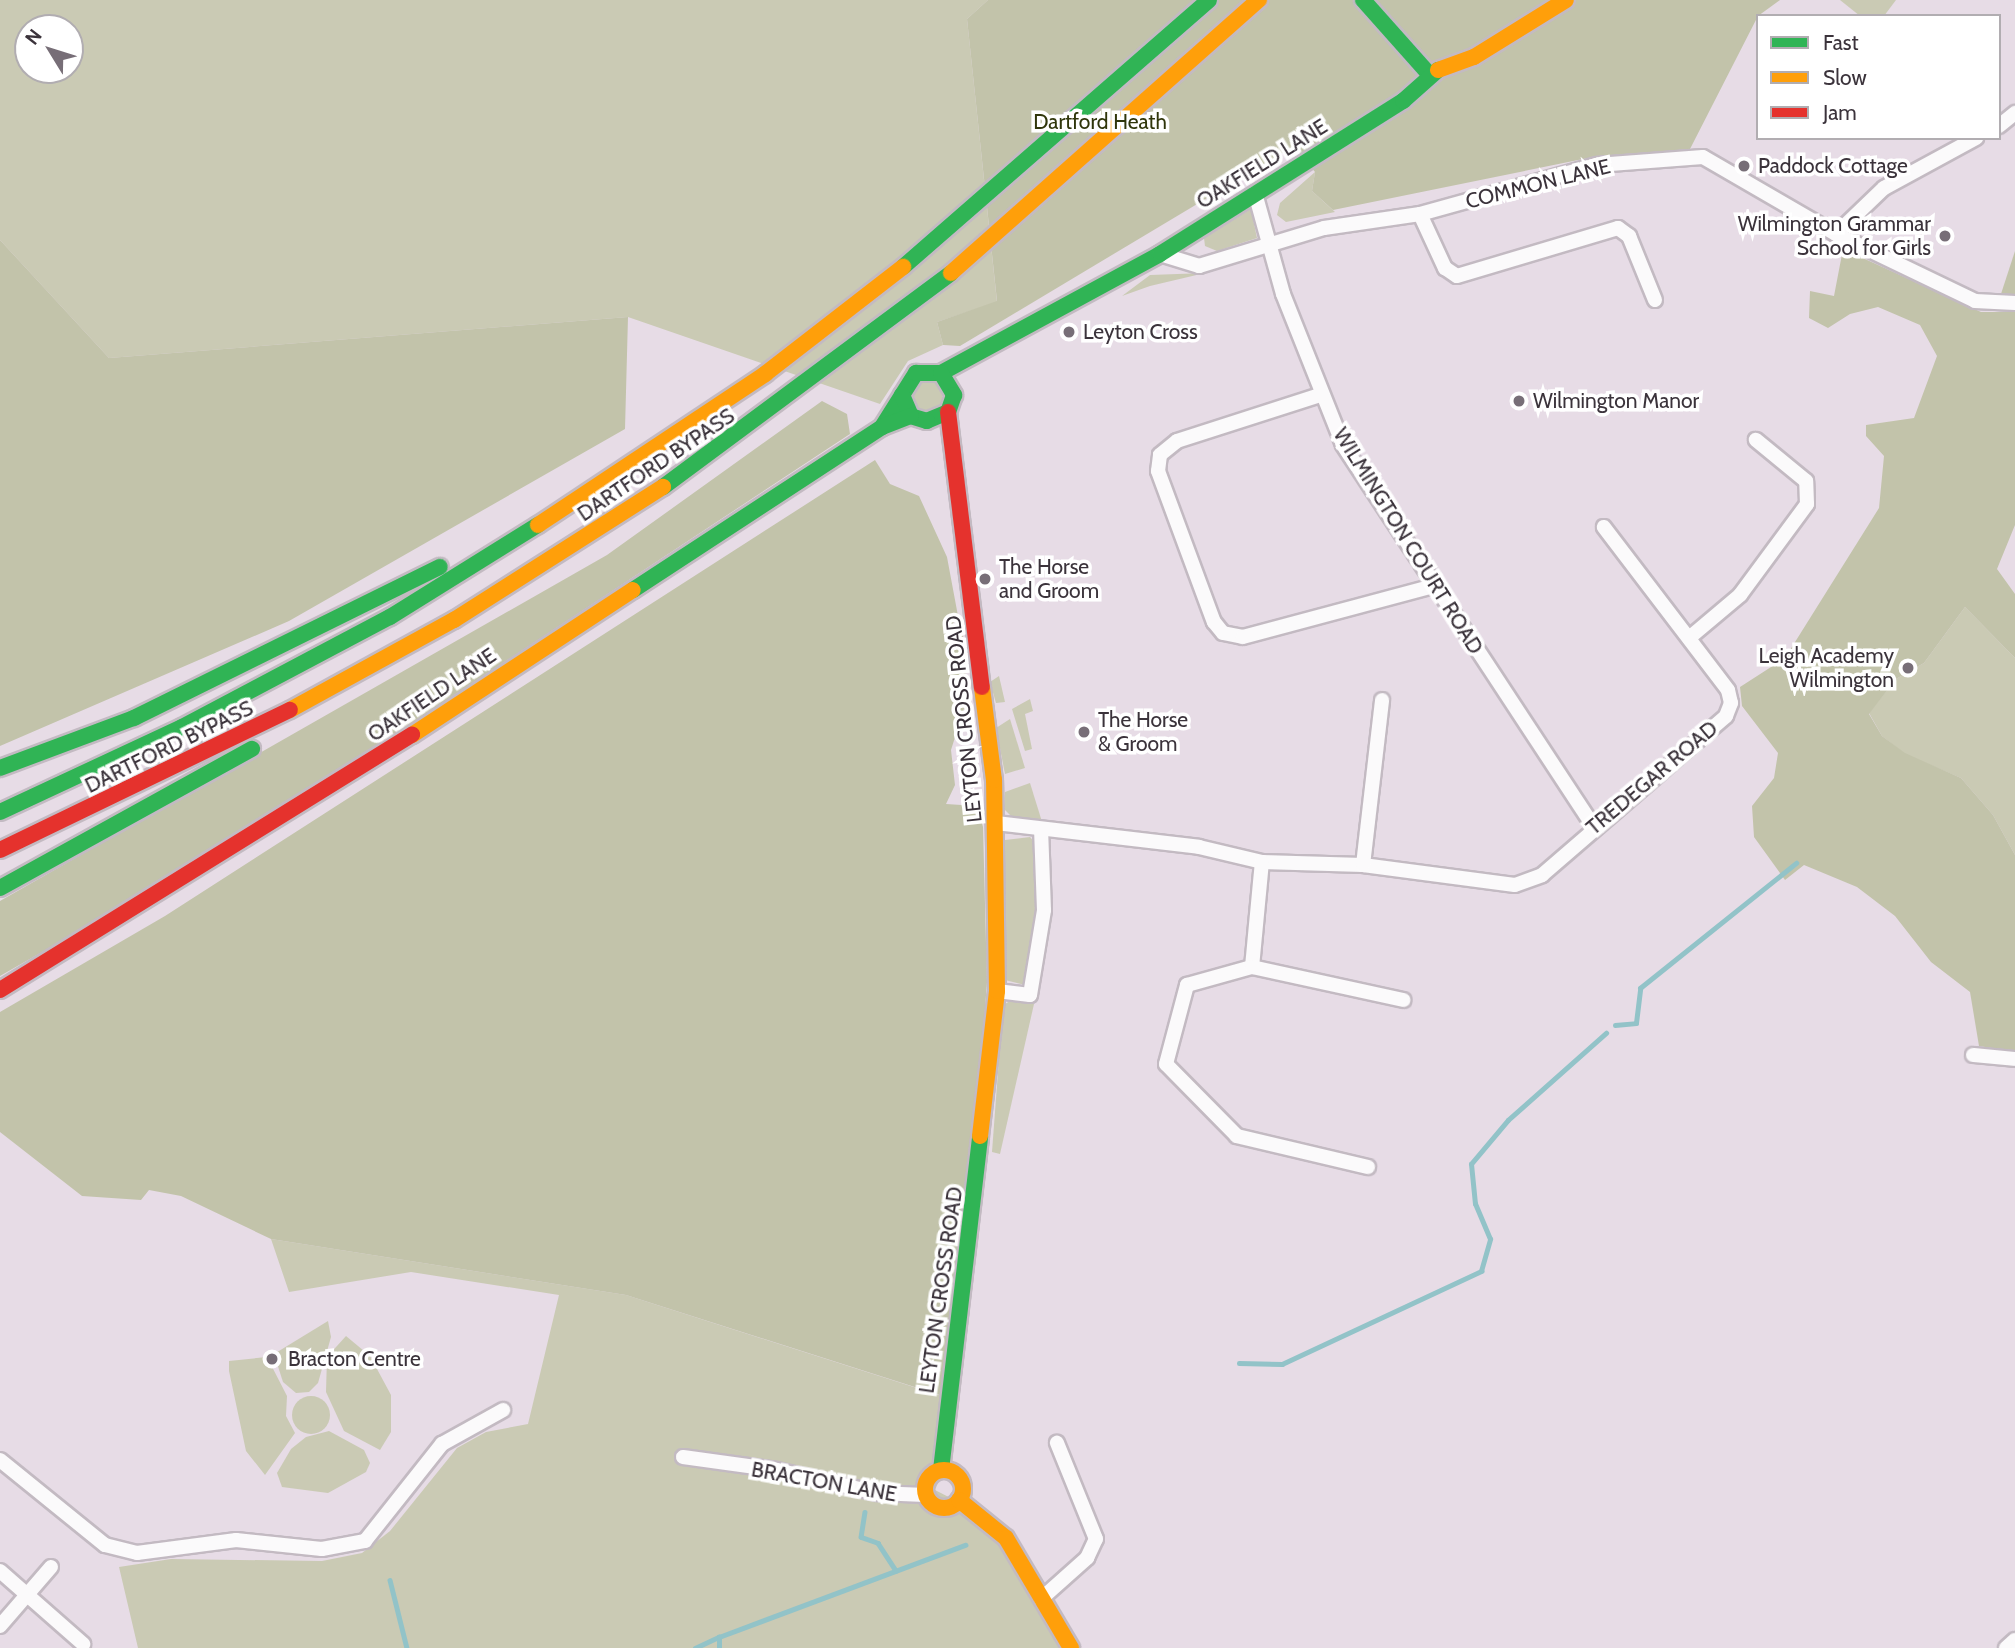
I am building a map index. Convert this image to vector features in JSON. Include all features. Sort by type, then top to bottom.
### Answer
[{"type":"main road","name":"DARTFORD BYPASS","points":[[0,812],[182,727],[390,617],[630,467],[947,233],[1209,0]]},
{"type":"main road","name":"DARTFORD BYPASS","points":[[0,850],[235,741],[454,620],[652,496],[823,374],[989,245],[1259,0]]},
{"type":"main road","points":[[1363,0],[1428,73]]},
{"type":"main road","name":"OAKFIELD LANE","points":[[882,427],[916,373],[941,373],[973,358],[1160,254],[1403,101],[1428,73],[1474,57],[1566,0]]},
{"type":"main road","name":"OAKFIELD LANE","points":[[0,990],[343,780],[882,427],[948,412],[953,389],[973,358]]},
{"type":"main road","points":[[941,373],[953,389]]},
{"type":"main road","points":[[902,395],[919,419],[952,445]]},
{"type":"main road","name":"LEYTON CROSS ROAD","points":[[925,1495],[928,1480],[941,1470],[997,991],[996,823],[948,412]]},
{"type":"main road","points":[[0,768],[134,718],[330,626],[630,467]]},
{"type":"main road","points":[[0,888],[233,761],[454,620]]},
{"type":"main road","points":[[941,1470],[960,1479],[960,1500]]},
{"type":"main road","points":[[925,1495],[941,1507],[960,1500]]},
{"type":"main road","points":[[960,1500],[1006,1538],[1071,1648]]},
{"type":"street","points":[[2001,124],[2015,113]]},
{"type":"street","points":[[1836,234],[1884,188],[1972,140]]},
{"type":"street","name":"COMMON LANE","points":[[1160,254],[1199,266],[1324,228],[1420,214],[1597,165],[1703,157],[1836,234],[1975,301],[2015,303]]},
{"type":"street","name":"WILMINGTON COURT ROAD","points":[[1255,193],[1320,395],[1343,445],[1594,827]]},
{"type":"street","points":[[1420,214],[1445,268],[1457,276],[1618,228],[1629,236],[1655,300]]},
{"type":"street","points":[[1320,395],[1177,440],[1160,455],[1167,496],[1219,630],[1243,637],[1434,586]]},
{"type":"street","points":[[1689,638],[1740,595],[1807,504],[1806,481],[1756,440]]},
{"type":"street","name":"TREDEGAR ROAD","points":[[996,823],[1199,847],[1262,862],[1363,865],[1515,885],[1542,875],[1594,827],[1726,716],[1728,690],[1604,527]]},
{"type":"street","points":[[1363,865],[1382,700]]},
{"type":"street","points":[[997,991],[1030,995],[1044,910],[1041,830]]},
{"type":"street","points":[[1252,967],[1262,862]]},
{"type":"street","points":[[1368,1167],[1237,1136],[1166,1064],[1187,985],[1252,967],[1403,1000]]},
{"type":"street","points":[[1973,1055],[2015,1059]]},
{"type":"street","points":[[0,1460],[105,1545],[137,1553],[236,1540],[322,1549],[365,1541],[442,1444],[503,1410]]},
{"type":"street","points":[[1041,1599],[1087,1558],[1096,1539],[1057,1443]]},
{"type":"street","name":"BRACTON LANE","points":[[683,1457],[777,1470],[877,1493],[925,1495]]},
{"type":"street","points":[[0,1626],[51,1567]]},
{"type":"street","points":[[0,1571],[83,1644]]},
{"type":"street","points":[[2006,1648],[2015,1640]]},
{"type":"green space","name":"Dartford Heath","points":[[0,0],[988,0],[967,19],[997,302],[937,322],[943,345],[908,361],[880,404],[628,317],[109,358],[0,240]]},
{"type":"green space","name":"Dartford Heath","points":[[988,0],[1780,0],[1761,14],[1756,14],[1756,20],[1690,149],[1588,158],[1333,210],[1312,191],[1315,172],[1294,146],[960,346],[943,345],[937,322],[997,301],[967,19]]},
{"type":"green space","points":[[1840,0],[1896,0],[1886,14],[1858,14]]},
{"type":"green space","points":[[1315,172],[1312,191],[1335,212],[1286,222],[1277,215],[1280,203]]},
{"type":"green space","points":[[1251,209],[1257,238],[1217,251],[1205,246],[1204,238]]},
{"type":"green space","points":[[0,240],[109,358],[628,317],[625,429],[289,621],[0,746]]},
{"type":"green space","name":"Leigh Academy Wilmington","points":[[1843,249],[1981,312],[2015,312],[2015,525],[1997,569],[2015,594],[2015,658],[1965,607],[1924,663],[1896,679],[1869,714],[1882,736],[1905,753],[1961,778],[1993,815],[2015,855],[2015,1052],[1979,1046],[1970,992],[1931,962],[1895,916],[1857,887],[1804,865],[1785,880],[1754,837],[1752,806],[1774,778],[1778,753],[1742,706],[1740,687],[1785,658],[1879,508],[1884,456],[1866,436],[1866,425],[1914,418],[1937,356],[1920,325],[1878,307],[1850,314],[1828,328],[1809,318],[1810,291],[1834,296]]},
{"type":"green space","points":[[2015,251],[2015,296],[2000,297]]},
{"type":"green space","points":[[1205,273],[1150,286],[1122,296],[1150,275]]},
{"type":"green space","points":[[939,381],[944,405],[920,413],[911,389],[916,382]]},
{"type":"green space","points":[[822,401],[847,414],[850,434],[406,727],[142,895],[0,976],[0,901],[607,555]]},
{"type":"green space","points":[[875,460],[890,484],[919,496],[947,557],[958,616],[951,626],[963,635],[967,699],[951,750],[955,785],[946,804],[977,806],[983,827],[987,982],[973,1170],[946,1397],[626,1295],[271,1239],[181,1196],[149,1190],[141,1200],[82,1196],[0,1132],[0,1012],[165,916]]},
{"type":"green space","points":[[1965,607],[2015,658],[2015,855],[1993,815],[1961,778],[1905,754],[1882,736],[1869,713],[1896,679],[1924,663]]},
{"type":"green space","points":[[999,676],[1005,702],[996,703],[990,682]]},
{"type":"green space","points":[[1030,699],[1033,711],[1025,714],[1032,749],[1025,751],[1012,709]]},
{"type":"green space","points":[[1010,719],[1025,768],[1005,774],[996,728]]},
{"type":"green space","points":[[1030,783],[1043,825],[1014,819],[1004,809],[1005,792]]},
{"type":"green space","points":[[1030,837],[1036,844],[1036,928],[1025,985],[1005,980],[1005,840]]},
{"type":"green space","points":[[1012,1000],[1034,1004],[1000,1154],[992,1152],[1003,1005]]},
{"type":"green space","points":[[271,1239],[626,1295],[945,1397],[943,1471],[935,1490],[974,1510],[1070,1648],[138,1648],[119,1567],[171,1559],[322,1561],[362,1553],[390,1531],[457,1448],[486,1432],[528,1424],[559,1295],[411,1272],[289,1292]]},
{"type":"green space","points":[[328,1321],[331,1337],[318,1383],[309,1392],[296,1393],[283,1382],[274,1354]]},
{"type":"green space","points":[[346,1336],[370,1356],[391,1395],[391,1432],[380,1450],[344,1431],[326,1392],[327,1357]]},
{"type":"green space","points":[[267,1357],[287,1396],[286,1416],[295,1433],[265,1475],[246,1451],[229,1361]]},
{"type":"green space","points":[[311,1396],[325,1401],[330,1415],[325,1429],[311,1434],[297,1429],[292,1415],[297,1401]]},
{"type":"green space","points":[[329,1431],[364,1450],[370,1463],[366,1472],[328,1493],[282,1487],[277,1473],[291,1449],[306,1437]]},
{"type":"waterway","points":[[1615,1025],[1636,1023],[1640,988],[1796,863]]},
{"type":"waterway","points":[[1239,1363],[1282,1364],[1481,1271],[1490,1239],[1475,1204],[1471,1164],[1508,1120],[1606,1033]]},
{"type":"waterway","points":[[865,1512],[861,1537],[878,1543],[896,1571]]},
{"type":"waterway","points":[[719,1648],[719,1637],[965,1545]]},
{"type":"waterway","points":[[390,1580],[407,1648]]},
{"type":"waterway","points":[[695,1648],[719,1637]]},
{"type":"traffic: fast","points":[[903,267],[1209,0]]},
{"type":"traffic: fast","points":[[1363,0],[1428,73]]},
{"type":"traffic: fast","points":[[941,373],[1160,254],[1403,101],[1438,70]]},
{"type":"traffic: fast","points":[[663,487],[951,273]]},
{"type":"traffic: fast","points":[[882,427],[916,373],[941,373],[954,395],[948,412],[927,421],[911,416],[902,395]]},
{"type":"traffic: fast","points":[[633,590],[882,427],[911,416]]},
{"type":"traffic: fast","points":[[0,812],[182,727],[390,617],[538,525]]},
{"type":"traffic: fast","points":[[0,768],[134,718],[440,567]]},
{"type":"traffic: fast","points":[[0,888],[252,749]]},
{"type":"traffic: fast","points":[[941,1470],[980,1136]]},
{"type":"traffic: slow","points":[[951,273],[1259,0]]},
{"type":"traffic: slow","points":[[1438,70],[1474,57],[1566,0]]},
{"type":"traffic: slow","points":[[538,525],[765,374],[903,267]]},
{"type":"traffic: slow","points":[[290,710],[454,620],[663,487]]},
{"type":"traffic: slow","points":[[412,735],[633,590]]},
{"type":"traffic: slow","points":[[980,1136],[997,991],[994,780],[982,687]]},
{"type":"traffic: slow","points":[[944,1470],[957,1476],[963,1489],[957,1502],[944,1508],[931,1502],[925,1489],[931,1476],[944,1470]]},
{"type":"traffic: slow","points":[[959,1500],[1006,1538],[1071,1648]]},
{"type":"traffic: jam","points":[[948,412],[982,687]]},
{"type":"traffic: jam","points":[[0,850],[290,710]]},
{"type":"traffic: jam","points":[[0,990],[412,735]]},
{"type":"place","name":"Paddock Cottage","points":[[1744,166]]},
{"type":"place","name":"Wilmington Grammar School for Girls","points":[[1945,236]]},
{"type":"place","name":"Leyton Cross","points":[[1069,332]]},
{"type":"place","name":"Wilmington Manor","points":[[1519,401]]},
{"type":"place","name":"The Horse and Groom","points":[[985,579]]},
{"type":"place","name":"Leigh Academy Wilmington","points":[[1908,668]]},
{"type":"place","name":"The Horse & Groom","points":[[1084,732]]},
{"type":"place","name":"Bracton Centre","points":[[272,1359]]}]
